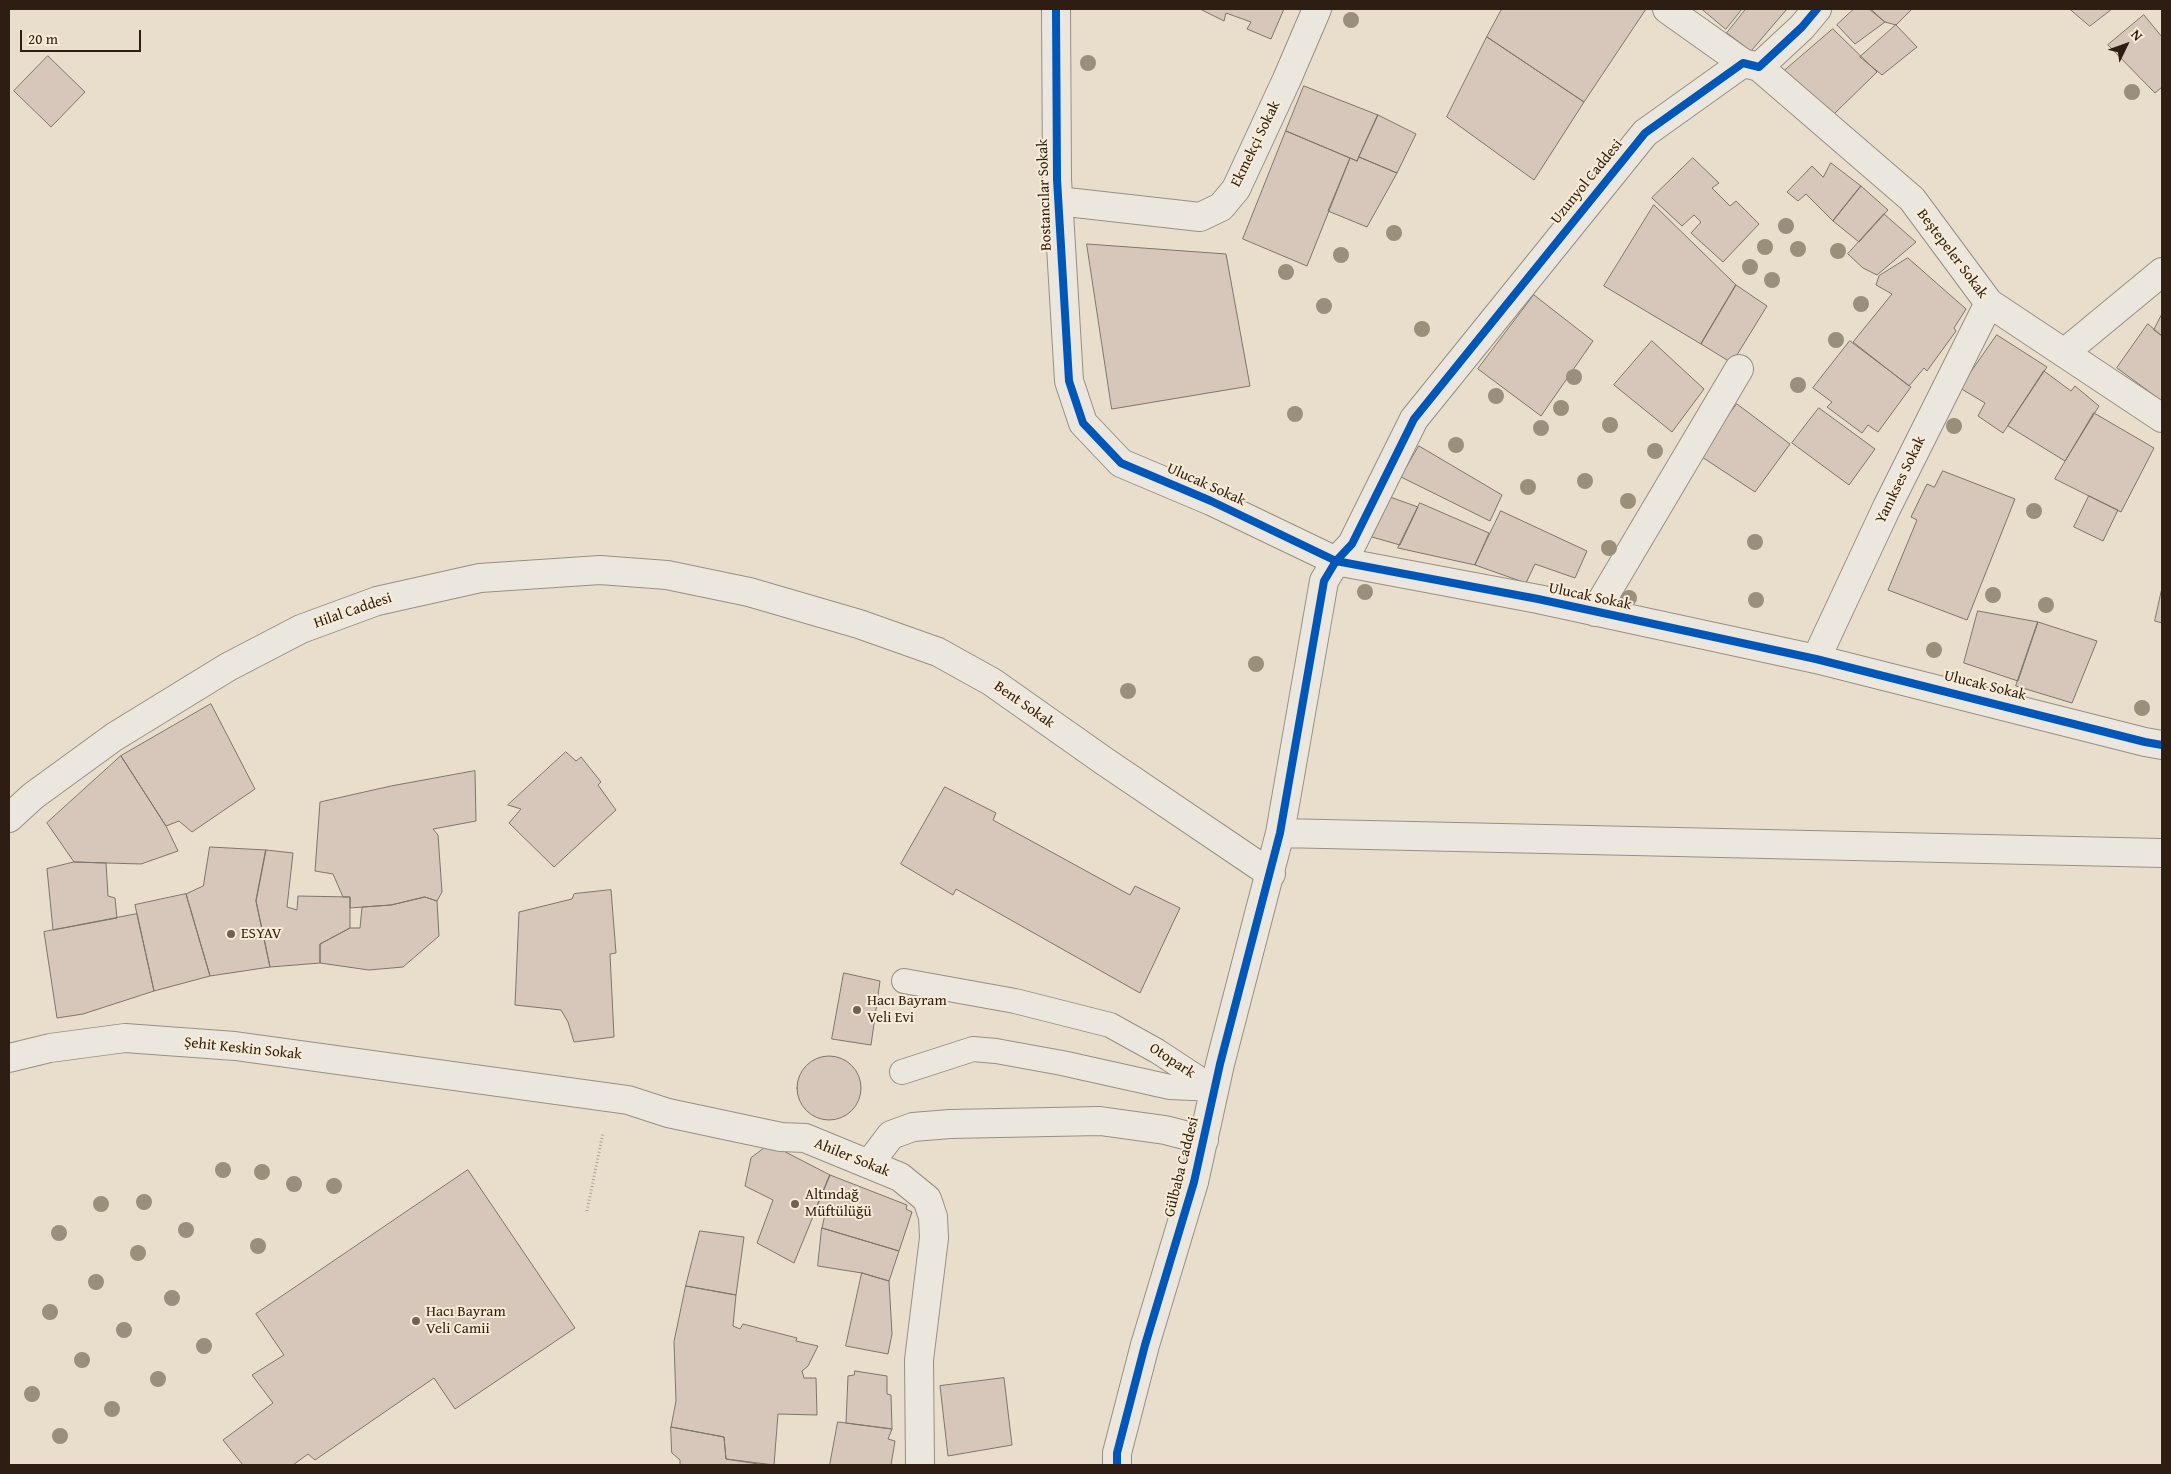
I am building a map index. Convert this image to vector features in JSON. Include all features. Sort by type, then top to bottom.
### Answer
[{"type":"street","name":"Bostancılar Sokak","points":[[1056,9],[1058,201],[1070,381]]},
{"type":"street","name":"Ekmekçi Sokak","points":[[1058,201],[1200,217],[1221,207],[1236,189],[1317,9]]},
{"type":"street","name":"Beştepeler Sokak","points":[[1667,9],[1751,65],[1912,199],[1989,303],[2162,418]]},
{"type":"street","name":"Uzunyol Caddesi","points":[[1336,561],[1352,544],[1414,419],[1645,133],[1751,65],[1802,27],[1817,9]]},
{"type":"street","points":[[2064,353],[2162,272]]},
{"type":"street","name":"Yanıkses Sokak","points":[[1816,659],[1887,507],[1989,303]]},
{"type":"street","points":[[1595,612],[1739,369]]},
{"type":"street","name":"Ulucak Sokak","points":[[1070,381],[1083,423],[1122,463],[1211,501],[1336,561],[1538,600],[1816,659],[2162,745]]},
{"type":"street","name":"Gülbaba Caddesi","points":[[1117,1465],[1117,1453],[1145,1345],[1194,1182],[1215,1090],[1271,874],[1280,833],[1324,581],[1336,561]]},
{"type":"street","name":"Hilal Caddesi","points":[[9,818],[33,796],[114,737],[228,667],[301,629],[376,601],[480,578],[600,570],[667,575],[750,592]]},
{"type":"street","name":"Bent Sokak","points":[[750,592],[859,624],[938,652],[992,682],[1104,761],[1271,874]]},
{"type":"street","points":[[1280,833],[2162,853]]},
{"type":"street","name":"Şehit Keskin Sokak","points":[[9,1058],[50,1048],[125,1038],[235,1046],[478,1079]]},
{"type":"street","name":"Ahiler Sokak","points":[[478,1079],[628,1100],[668,1113],[781,1137],[805,1138],[900,1178],[927,1199],[933,1217],[934,1238],[919,1360],[920,1465]]},
{"type":"street","points":[[869,1164],[891,1135],[912,1127],[950,1124],[1100,1121],[1166,1130],[1204,1140]]},
{"type":"lane","name":"Otopark","points":[[904,981],[1015,1001],[1110,1025],[1157,1050],[1215,1090]]},
{"type":"lane","name":"Otopark","points":[[902,1072],[973,1049],[996,1050],[1170,1087],[1215,1090]]},
{"type":"path","points":[[587,1211],[610,1098]]},
{"type":"building","points":[[1203,9],[1284,9],[1271,39],[1247,29],[1251,22],[1226,13],[1224,21]]},
{"type":"building","points":[[1502,9],[1646,9],[1584,102],[1487,37]]},
{"type":"building","points":[[1702,9],[1742,9],[1726,29]]},
{"type":"building","points":[[1746,9],[1787,9],[1751,51],[1727,33]]},
{"type":"building","points":[[1854,9],[1869,9],[1885,22],[1855,44],[1837,25]]},
{"type":"building","points":[[1871,9],[1912,9],[1896,25],[1885,22]]},
{"type":"building","points":[[2070,9],[2112,9],[2090,26]]},
{"type":"building","points":[[2144,15],[2162,37],[2162,87],[2155,93],[2108,45]]},
{"type":"building","points":[[1896,25],[1917,47],[1882,75],[1860,57]]},
{"type":"building","points":[[1833,29],[1877,72],[1832,116],[1783,72]]},
{"type":"building","points":[[1487,37],[1584,102],[1534,180],[1447,117]]},
{"type":"building","points":[[48,56],[85,92],[51,127],[14,91]]},
{"type":"building","points":[[1304,86],[1378,115],[1357,161],[1286,131]]},
{"type":"building","points":[[1378,115],[1416,134],[1397,173],[1359,157]]},
{"type":"building","points":[[1286,131],[1350,158],[1307,266],[1243,239]]},
{"type":"building","points":[[1359,157],[1397,173],[1367,227],[1328,211],[1350,158],[1357,161]]},
{"type":"building","points":[[1693,158],[1719,183],[1712,188],[1730,206],[1736,201],[1759,224],[1723,262],[1691,233],[1701,222],[1694,215],[1682,226],[1652,198]]},
{"type":"building","points":[[1831,163],[1861,186],[1833,221],[1806,194],[1798,201],[1787,192],[1812,166],[1823,177]]},
{"type":"building","points":[[1861,186],[1888,210],[1859,242],[1833,221]]},
{"type":"building","points":[[1654,205],[1736,285],[1701,344],[1604,286]]},
{"type":"building","points":[[1884,214],[1916,242],[1877,275],[1863,268],[1848,254]]},
{"type":"building","points":[[1087,244],[1226,254],[1250,386],[1112,409]]},
{"type":"building","points":[[1908,258],[1966,309],[1954,328],[1956,331],[1927,371],[1924,368],[1909,386],[1853,342],[1892,294],[1876,285],[1879,276]]},
{"type":"building","points":[[1736,285],[1767,306],[1732,363],[1701,344]]},
{"type":"building","points":[[1534,295],[1593,341],[1541,416],[1478,369]]},
{"type":"building","points":[[2162,314],[2162,336],[2154,330]]},
{"type":"building","points":[[2148,324],[2162,336],[2162,401],[2117,368]]},
{"type":"building","points":[[1997,335],[2047,367],[2003,433],[1978,416],[1985,403],[1960,388]]},
{"type":"building","points":[[1652,341],[1704,389],[1672,432],[1614,385]]},
{"type":"building","points":[[1850,341],[1911,387],[1878,432],[1868,425],[1862,433],[1827,407],[1832,402],[1813,388]]},
{"type":"building","points":[[2044,371],[2071,391],[2075,386],[2099,406],[2065,461],[2008,426]]},
{"type":"building","points":[[1737,404],[1790,444],[1755,492],[1699,455]]},
{"type":"building","points":[[1819,408],[1875,449],[1849,485],[1792,443]]},
{"type":"building","points":[[2094,413],[2154,448],[2121,512],[2055,479]]},
{"type":"building","points":[[1419,446],[1502,495],[1490,521],[1401,477]]},
{"type":"building","points":[[1943,471],[2015,499],[1967,620],[1888,590],[1917,520],[1911,517],[1927,484],[1934,487]]},
{"type":"building","points":[[2089,496],[2118,510],[2103,541],[2074,527]]},
{"type":"building","points":[[1390,497],[1418,507],[1400,545],[1372,537]]},
{"type":"building","points":[[1420,503],[1489,533],[1475,565],[1398,548]]},
{"type":"building","points":[[1501,511],[1587,551],[1575,578],[1535,564],[1526,583],[1475,565]]},
{"type":"building","points":[[2162,588],[2162,623],[2155,621]]},
{"type":"building","points":[[1978,611],[2038,622],[2018,681],[1964,663]]},
{"type":"building","points":[[2038,622],[2097,641],[2072,703],[2016,686]]},
{"type":"building","points":[[211,704],[255,789],[192,832],[179,821],[166,826],[121,756]]},
{"type":"building","points":[[566,752],[576,761],[581,757],[601,782],[598,785],[616,810],[554,867],[509,823],[521,809],[508,805]]},
{"type":"building","points":[[121,756],[166,826],[178,851],[141,864],[74,862],[47,823]]},
{"type":"building","points":[[475,771],[476,821],[433,829],[438,835],[442,892],[437,901],[425,897],[391,905],[350,908],[350,897],[343,897],[333,874],[315,871],[320,802],[391,786]]},
{"type":"building","points":[[945,787],[996,813],[993,820],[1130,895],[1135,886],[1180,908],[1140,993],[956,889],[953,895],[901,864]]},
{"type":"building","name":"ESYAV","points":[[210,847],[266,850],[256,901],[270,967],[210,976],[186,894],[203,886]]},
{"type":"building","name":"ESYAV","points":[[266,850],[293,853],[287,907],[297,910],[298,896],[350,897],[350,928],[320,944],[320,963],[270,967],[256,901]]},
{"type":"building","points":[[74,862],[106,863],[108,896],[115,898],[117,918],[53,930],[47,869]]},
{"type":"building","points":[[611,890],[616,953],[610,954],[614,1037],[574,1042],[568,1022],[561,1010],[515,1005],[519,912],[572,899],[574,894]]},
{"type":"building","points":[[186,894],[210,976],[154,991],[135,905]]},
{"type":"building","points":[[425,897],[437,901],[439,936],[403,967],[369,970],[320,963],[320,944],[350,928],[360,928],[362,907],[391,905]]},
{"type":"building","points":[[137,914],[154,991],[83,1014],[57,1018],[44,932]]},
{"type":"building","name":"Hacı Bayram Veli Evi","points":[[844,973],[880,981],[871,1045],[832,1039]]},
{"type":"building","points":[[829,1056],[847,1062],[855,1070],[861,1088],[855,1106],[847,1114],[829,1120],[811,1114],[803,1106],[797,1088],[803,1070],[811,1062]]},
{"type":"building","name":"Altındağ Müftülüğü","points":[[770,1144],[830,1175],[794,1263],[757,1243],[773,1200],[745,1186],[751,1158]]},
{"type":"building","name":"Hacı Bayram Veli Camii","points":[[468,1170],[575,1328],[455,1409],[434,1378],[315,1460],[308,1454],[293,1465],[243,1465],[223,1440],[273,1403],[252,1375],[284,1355],[256,1314]]},
{"type":"building","points":[[830,1175],[907,1205],[906,1209],[912,1212],[899,1251],[822,1228],[825,1214],[816,1209]]},
{"type":"building","points":[[822,1228],[899,1251],[889,1281],[862,1273],[818,1266]]},
{"type":"building","points":[[700,1231],[744,1237],[736,1295],[686,1286]]},
{"type":"building","points":[[862,1273],[889,1281],[892,1334],[888,1354],[846,1346]]},
{"type":"building","points":[[686,1286],[736,1295],[733,1326],[740,1329],[743,1324],[797,1338],[796,1341],[818,1346],[808,1366],[802,1371],[804,1378],[816,1378],[817,1415],[778,1414],[774,1465],[726,1459],[724,1437],[671,1427],[676,1401],[674,1342]]},
{"type":"building","points":[[855,1371],[887,1376],[887,1394],[891,1395],[892,1429],[846,1423],[848,1376],[854,1375]]},
{"type":"building","points":[[1004,1378],[1012,1445],[948,1456],[940,1386]]},
{"type":"building","points":[[838,1422],[892,1429],[888,1439],[895,1441],[891,1465],[830,1465]]},
{"type":"building","points":[[671,1427],[724,1437],[726,1459],[765,1465],[680,1465],[680,1460],[672,1453]]},
{"type":"cycle path","points":[[1056,9],[1057,179],[1069,381],[1083,423],[1121,463],[1211,501],[1336,561],[1538,599],[1816,659],[2162,745]]},
{"type":"cycle path","points":[[1117,1465],[1117,1453],[1145,1345],[1194,1182],[1220,1064],[1280,833],[1324,581],[1336,561],[1352,544],[1414,419],[1645,133],[1743,63],[1759,67],[1802,27],[1817,9]]},
{"type":"place","name":"ESYAV","points":[[231,934]]},
{"type":"place","name":"Hacı Bayram Veli Evi","points":[[857,1010]]},
{"type":"place","name":"Altındağ Müftülüğü","points":[[795,1204]]},
{"type":"place","name":"Hacı Bayram Veli Camii","points":[[416,1321]]}]
